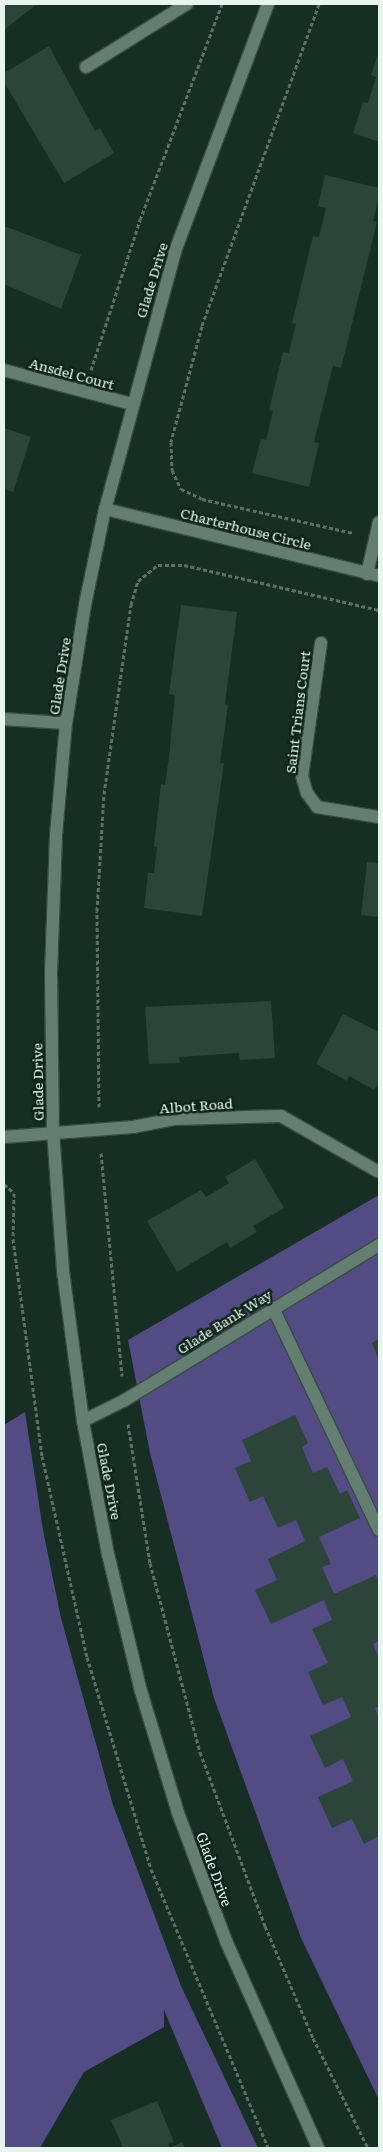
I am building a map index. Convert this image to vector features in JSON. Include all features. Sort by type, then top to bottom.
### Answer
[{"type":"street","points":[[86,67],[187,4]]},
{"type":"street","name":"Glade Drive","points":[[268,4],[175,252],[132,404],[105,509],[66,723],[56,836],[50,971],[53,1131],[63,1271],[83,1421],[108,1554],[135,1663],[178,1813],[226,1941],[318,2148]]},
{"type":"street","name":"Ansdel Court","points":[[4,370],[132,404]]},
{"type":"street","name":"Charterhouse Circle","points":[[105,509],[373,575]]},
{"type":"street","points":[[373,575],[379,522]]},
{"type":"street","name":"Saint Trians Court","points":[[320,643],[302,776],[306,793],[317,807],[379,818]]},
{"type":"street","points":[[4,720],[66,723]]},
{"type":"street","name":"Albot Road","points":[[4,1137],[53,1131],[133,1127],[176,1118],[281,1116],[377,1171]]},
{"type":"street","name":"Glade Bank Way","points":[[83,1421],[124,1400],[379,1245]]},
{"type":"street","points":[[273,1308],[379,1530]]},
{"type":"path","points":[[84,392],[140,220],[222,4]]},
{"type":"path","points":[[319,4],[202,326],[171,442],[172,470],[181,489],[202,499],[376,538]]},
{"type":"path","points":[[368,2148],[312,2038],[276,1952],[200,1752],[150,1563],[124,1400],[99,1129],[97,911],[104,794],[131,605],[138,581],[158,565],[184,565],[379,610]]},
{"type":"path","points":[[4,1184],[14,1193],[13,1239],[42,1456],[86,1657],[151,1869],[268,2148]]},
{"type":"shaded area","points":[[379,1195],[379,2100],[301,1938],[214,1698],[150,1453],[128,1340]]},
{"type":"shaded area","points":[[25,1412],[43,1530],[61,1618],[113,1805],[181,1986],[258,2148],[222,2148],[164,2010],[164,2027],[84,2072],[40,2148],[4,2148],[4,1425]]},
{"type":"building","points":[[4,4],[37,4],[4,30]]},
{"type":"building","points":[[49,46],[95,131],[100,128],[114,153],[64,183],[4,82],[4,73]]},
{"type":"building","points":[[379,52],[379,142],[353,133],[363,102],[368,103],[376,77],[371,75]]},
{"type":"building","points":[[325,175],[379,188],[379,196],[373,221],[377,222],[341,368],[333,366],[314,442],[319,443],[309,487],[252,473],[261,439],[266,440],[273,411],[269,410],[283,352],[289,353],[296,324],[292,323],[313,236],[319,237],[326,208],[318,206]]},
{"type":"building","points":[[4,226],[81,255],[61,309],[4,284]]},
{"type":"building","points":[[4,428],[31,437],[13,492],[4,489]]},
{"type":"building","points":[[181,605],[237,612],[225,704],[228,705],[220,763],[224,763],[202,916],[144,908],[148,873],[154,873],[157,847],[154,846],[161,784],[165,785],[169,757],[175,695],[169,694]]},
{"type":"building","points":[[367,862],[379,863],[379,917],[361,915]]},
{"type":"building","points":[[271,1001],[275,1058],[240,1060],[239,1053],[179,1057],[180,1063],[149,1064],[145,1007]]},
{"type":"building","points":[[343,1014],[379,1032],[379,1088],[376,1086],[374,1090],[349,1076],[347,1081],[316,1064]]},
{"type":"building","points":[[255,1159],[284,1208],[253,1226],[257,1232],[230,1248],[227,1242],[177,1272],[147,1221],[201,1190],[206,1197],[229,1183],[225,1177]]},
{"type":"building","points":[[379,1339],[379,1361],[372,1343]]},
{"type":"building","points":[[295,1415],[308,1443],[302,1447],[313,1473],[327,1467],[340,1494],[347,1490],[360,1518],[319,1537],[331,1564],[322,1567],[334,1594],[376,1575],[379,1583],[379,1641],[373,1644],[379,1659],[379,1706],[375,1708],[379,1719],[379,1836],[364,1844],[352,1819],[332,1828],[318,1797],[353,1781],[343,1759],[325,1768],[310,1736],[351,1717],[342,1697],[323,1705],[308,1672],[328,1663],[312,1629],[332,1620],[324,1600],[271,1624],[255,1590],[277,1580],[268,1559],[305,1541],[296,1520],[278,1528],[263,1496],[250,1502],[235,1468],[251,1461],[242,1440]]},
{"type":"building","points":[[157,2101],[174,2142],[168,2144],[170,2148],[123,2148],[111,2120]]},
{"type":"building","points":[[182,2142],[185,2148],[170,2148]]}]
